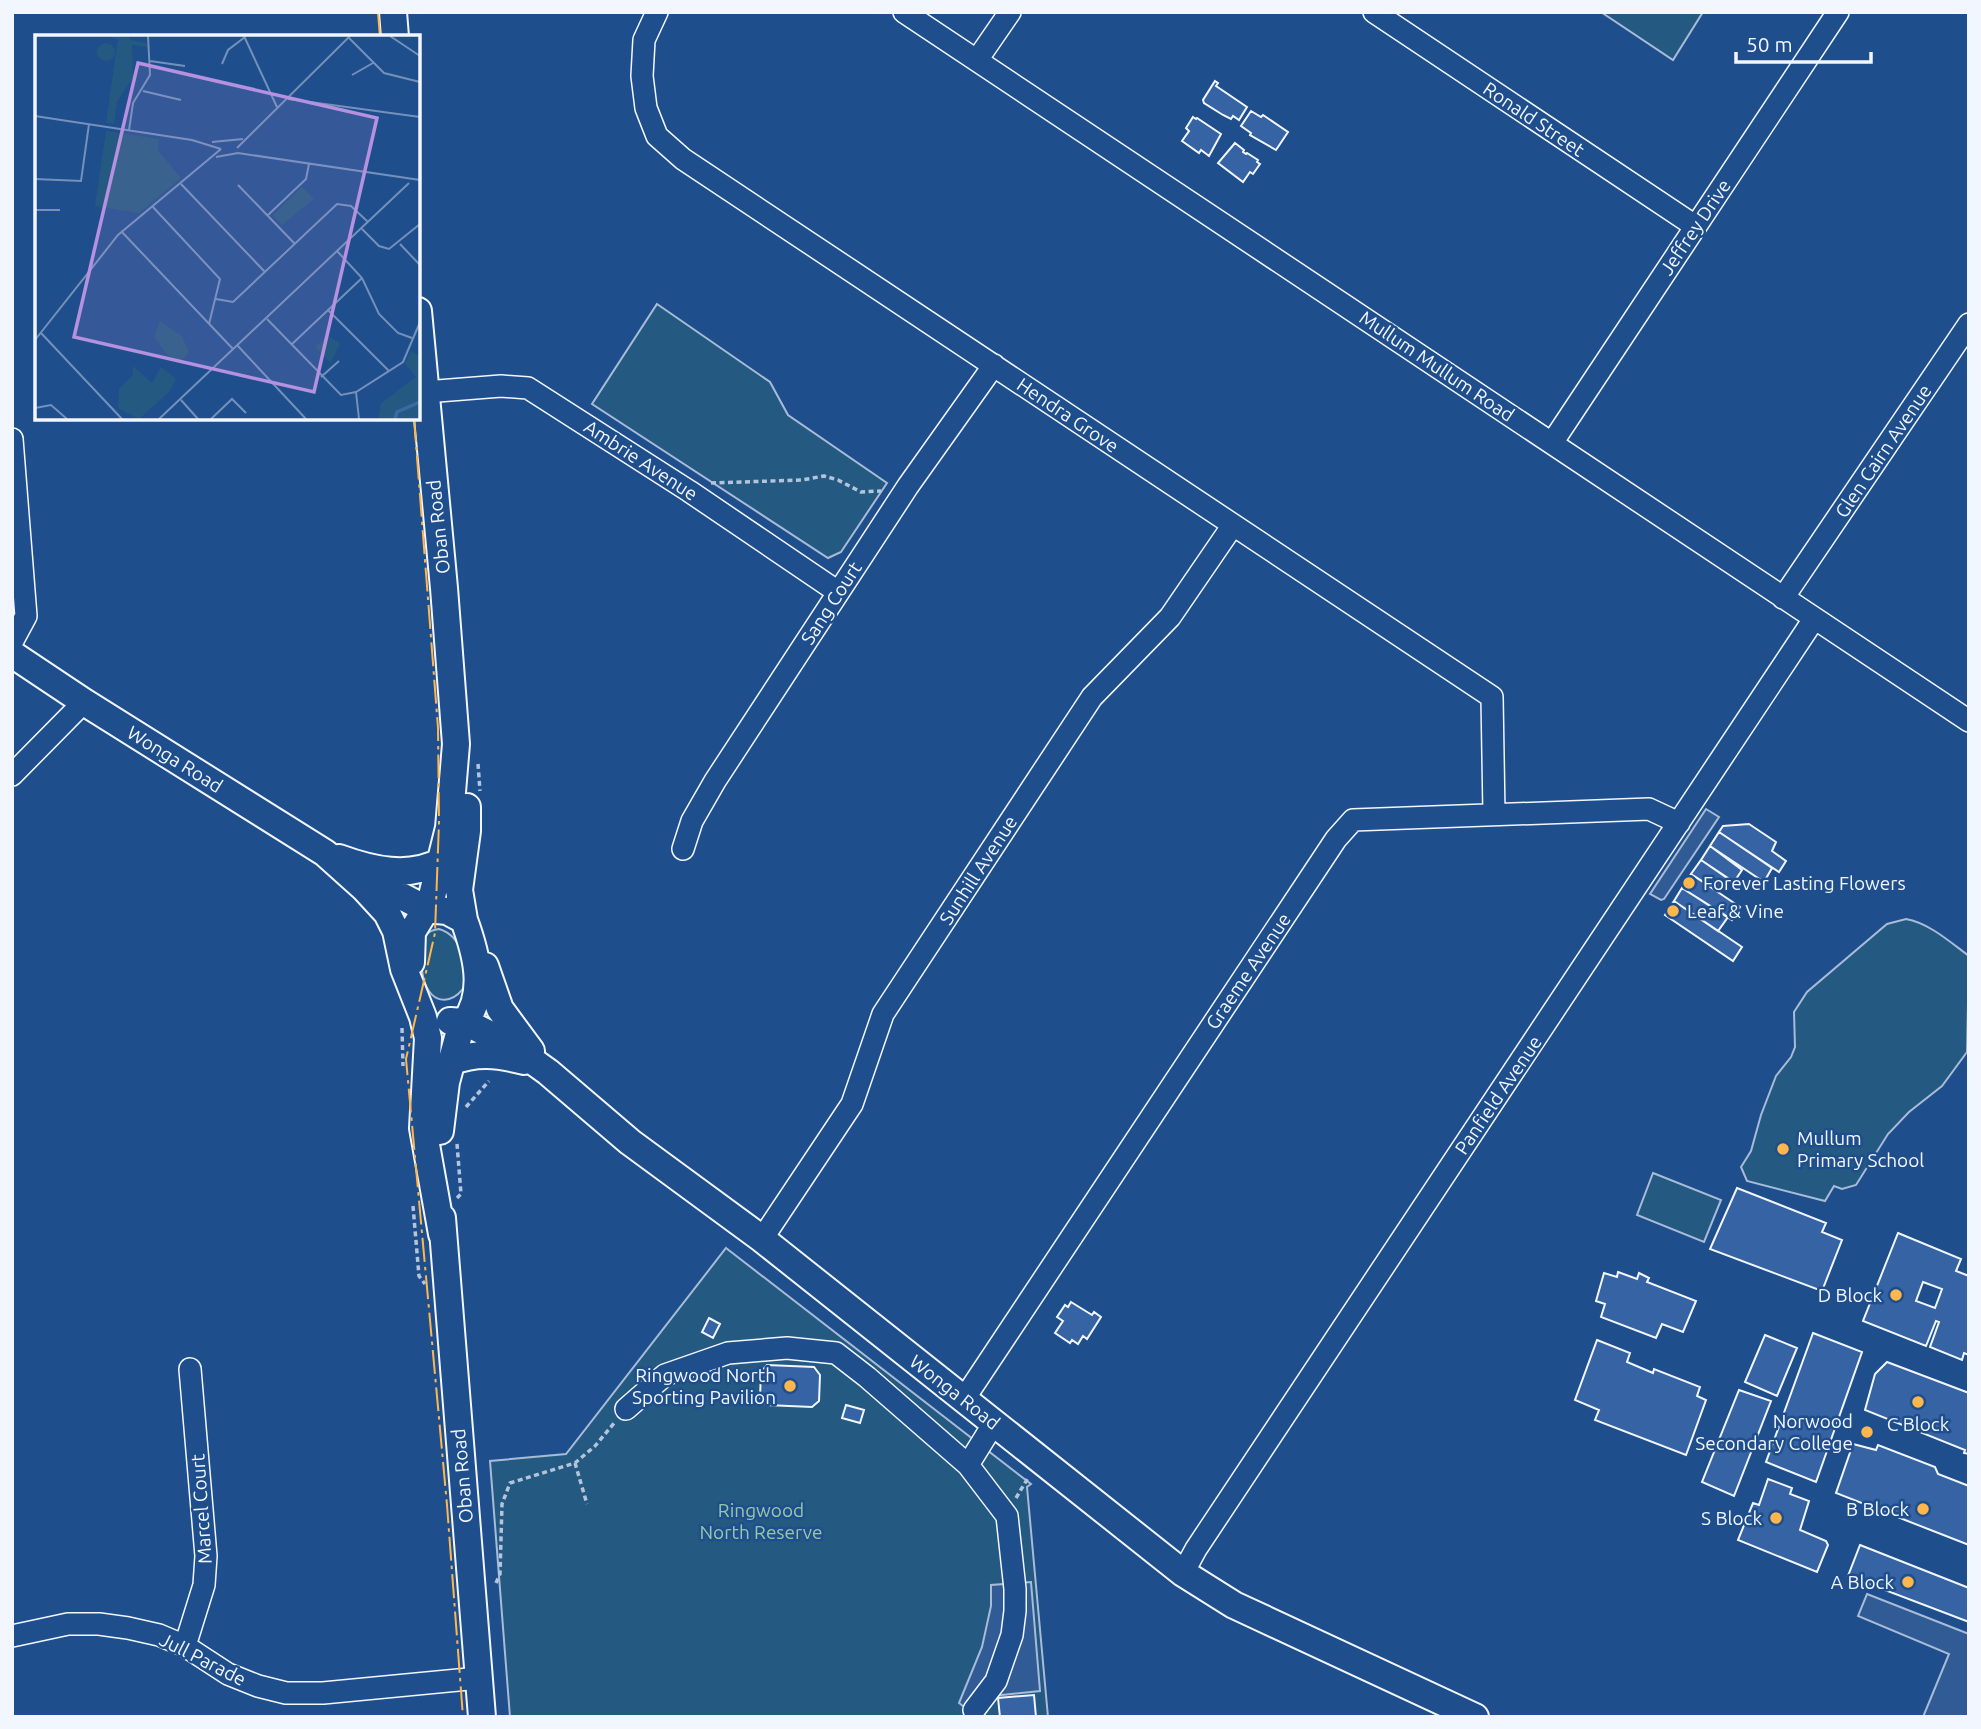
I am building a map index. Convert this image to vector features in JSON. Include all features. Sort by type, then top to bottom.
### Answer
[{"type":"main road","points":[[393,12],[395,35]]},
{"type":"main road","name":"Oban Road","points":[[420,334],[456,744],[467,799],[467,831],[459,890],[479,983],[475,1004],[463,1023],[451,1062],[443,1096],[440,1130],[442,1234],[482,1717]]},
{"type":"main road","name":"Wonga Road","points":[[12,654],[332,858]]},
{"type":"main road","name":"Oban Road","points":[[442,1234],[424,1139],[429,1044],[417,1001],[410,944],[412,932],[427,908],[442,861],[451,811],[456,744]]},
{"type":"main road","points":[[332,858],[384,871],[423,869],[442,861]]},
{"type":"main road","points":[[332,858],[427,908],[447,911],[464,921],[477,944],[500,1009],[544,1069]]},
{"type":"main road","points":[[332,858],[377,900],[392,923],[404,969],[417,1001]]},
{"type":"main road","name":"Wonga Road","points":[[417,1001],[442,1018],[463,1023],[509,1044],[544,1069],[630,1142],[762,1238],[1183,1573],[1234,1605],[1475,1717]]},
{"type":"main road","points":[[451,1062],[470,1055],[486,1054],[505,1056],[544,1069]]},
{"type":"street","name":"Hendra Grove","points":[[657,12],[643,40],[642,76],[646,108],[657,136],[683,159],[1492,697],[1494,814]]},
{"type":"street","name":"Mullum Mullum Road","points":[[904,12],[1969,721]]},
{"type":"street","points":[[977,61],[1010,12]]},
{"type":"street","name":"Ronald Street","points":[[1374,12],[1402,20],[1695,226]]},
{"type":"street","name":"Jeffrey Drive","points":[[1552,443],[1838,12]]},
{"type":"street","name":"Glen Cairn Avenue","points":[[1783,598],[1969,324]]},
{"type":"street","name":"Sang Court","points":[[683,849],[692,821],[715,781],[908,486],[994,365]]},
{"type":"street","name":"Ambrie Avenue","points":[[425,392],[501,386],[528,388],[838,592]]},
{"type":"street","points":[[12,439],[26,616],[12,642]]},
{"type":"street","name":"Sunhill Avenue","points":[[762,1238],[852,1104],[883,1014],[1084,709],[1092,697],[1170,617],[1233,526]]},
{"type":"street","name":"Panfield Avenue","points":[[1183,1573],[1196,1549],[1814,619]]},
{"type":"street","points":[[12,775],[84,702]]},
{"type":"street","name":"Graeme Avenue","points":[[964,1399],[1343,828],[1353,820],[1649,809],[1679,823]]},
{"type":"street","points":[[625,1409],[666,1375],[728,1353],[787,1348],[836,1353],[867,1377],[968,1465],[1007,1516],[1015,1589],[1012,1635],[996,1681],[974,1710]]},
{"type":"street","name":"Marcel Court","points":[[185,1646],[204,1585],[206,1556],[190,1369]]},
{"type":"street","points":[[968,1465],[994,1423]]},
{"type":"street","name":"Jull Parade","points":[[12,1636],[68,1624],[99,1624],[159,1635],[185,1646],[228,1674],[286,1693],[323,1693],[479,1678]]},
{"type":"path","points":[[697,497],[709,483],[802,481],[824,477],[838,480],[861,492],[885,490],[893,478],[908,486]]},
{"type":"path","points":[[464,1112],[467,1104],[489,1080]]},
{"type":"path","points":[[457,1142],[461,1194]]},
{"type":"path","points":[[496,1583],[500,1574],[502,1504],[510,1483],[575,1463],[595,1446],[625,1409]]},
{"type":"path","points":[[575,1463],[587,1504]]},
{"type":"green space","points":[[1601,12],[1703,12],[1673,60]]},
{"type":"green space","points":[[657,304],[770,382],[788,415],[887,483],[841,552],[828,558],[592,404]]},
{"type":"green space","points":[[1906,919],[1931,929],[1969,956],[1967,1052],[1942,1086],[1909,1112],[1888,1134],[1856,1185],[1842,1189],[1834,1186],[1825,1201],[1747,1181],[1741,1167],[1751,1151],[1776,1076],[1791,1057],[1795,1047],[1794,1012],[1807,992],[1887,924]]},
{"type":"green space","points":[[439,929],[458,944],[465,968],[466,984],[459,993],[449,999],[439,999],[432,995],[421,966],[425,937],[429,932]]},
{"type":"green space","points":[[1653,1173],[1721,1200],[1704,1242],[1637,1215]]},
{"type":"green space","name":"Ringwood North Reserve","points":[[726,1248],[1031,1484],[1027,1487],[1048,1717],[510,1717],[490,1461],[566,1454]]},
{"type":"shaded area","points":[[1706,809],[1719,817],[1664,899],[1650,894]]},
{"type":"shaded area","points":[[1031,1582],[1040,1691],[993,1696],[976,1716],[959,1703],[982,1647],[991,1606],[991,1585]]},
{"type":"shaded area","points":[[1867,1594],[1969,1634],[1969,1717],[1923,1717],[1949,1654],[1858,1616]]},
{"type":"building","points":[[1215,81],[1218,83],[1216,86],[1247,107],[1239,120],[1233,116],[1231,119],[1204,103],[1203,100]]},
{"type":"building","points":[[1251,111],[1261,117],[1263,115],[1288,132],[1276,150],[1250,135],[1251,133],[1241,126]]},
{"type":"building","points":[[1193,117],[1221,134],[1209,156],[1201,150],[1199,153],[1182,141],[1189,131],[1186,128]]},
{"type":"building","points":[[1235,143],[1260,164],[1243,182],[1218,163]]},
{"type":"building","points":[[1749,824],[1776,842],[1772,851],[1786,861],[1779,872],[1719,832],[1723,826]]},
{"type":"building","points":[[1719,832],[1772,868],[1764,882],[1710,846]]},
{"type":"building","points":[[1710,846],[1742,870],[1734,882],[1701,860]]},
{"type":"building","points":[[1701,860],[1727,878],[1718,891],[1691,874]]},
{"type":"building","points":[[1691,874],[1740,907],[1732,920],[1682,888]]},
{"type":"building","points":[[1682,888],[1728,917],[1718,931],[1674,901]]},
{"type":"building","points":[[1674,901],[1742,947],[1733,961],[1665,915]]},
{"type":"building","points":[[1737,1188],[1826,1223],[1822,1232],[1842,1240],[1822,1291],[1710,1249]]},
{"type":"building","name":"D Block","points":[[1898,1233],[1961,1259],[1956,1271],[1969,1276],[1969,1355],[1964,1353],[1962,1360],[1930,1347],[1939,1322],[1936,1321],[1926,1346],[1863,1321]],"holes":[[[1923,1282],[1942,1289],[1935,1308],[1916,1301]]]},
{"type":"building","points":[[1618,1272],[1637,1279],[1639,1273],[1649,1278],[1647,1282],[1696,1301],[1683,1332],[1662,1324],[1656,1338],[1601,1317],[1605,1304],[1596,1301],[1604,1273],[1617,1277]]},
{"type":"building","points":[[1071,1302],[1092,1315],[1094,1312],[1101,1317],[1087,1339],[1083,1336],[1078,1344],[1072,1340],[1070,1343],[1055,1333],[1063,1321],[1057,1317],[1065,1305],[1068,1307]]},
{"type":"building","points":[[709,1318],[720,1324],[713,1338],[702,1332]]},
{"type":"building","points":[[1813,1333],[1862,1352],[1816,1482],[1766,1462]]},
{"type":"building","points":[[1765,1335],[1797,1348],[1777,1396],[1745,1382]]},
{"type":"building","points":[[1597,1340],[1630,1353],[1627,1362],[1653,1373],[1654,1369],[1700,1387],[1697,1396],[1706,1400],[1686,1455],[1595,1420],[1599,1410],[1575,1400]]},
{"type":"building","name":"C Block","points":[[1887,1362],[1969,1393],[1969,1454],[1964,1453],[1965,1450],[1865,1410],[1875,1374]]},
{"type":"building","name":"Ringwood North Sporting Pavilion","points":[[767,1365],[814,1367],[820,1375],[819,1401],[812,1407],[766,1405],[760,1398],[761,1372]]},
{"type":"building","points":[[1739,1390],[1771,1401],[1734,1496],[1702,1482]]},
{"type":"building","points":[[846,1405],[864,1410],[860,1423],[842,1418]]},
{"type":"building","name":"B Block","points":[[1853,1444],[1876,1450],[1878,1445],[1935,1467],[1938,1474],[1969,1486],[1969,1545],[1836,1493]]},
{"type":"building","name":"S Block","points":[[1768,1479],[1792,1488],[1790,1494],[1809,1501],[1800,1530],[1826,1541],[1828,1545],[1817,1572],[1738,1540],[1753,1503],[1759,1505]]},
{"type":"building","name":"A Block","points":[[1860,1545],[1969,1588],[1969,1622],[1848,1576]]},
{"type":"building","points":[[1034,1695],[1036,1717],[1000,1717],[998,1698]]},
{"type":"power","points":[[378,12],[380,35]]},
{"type":"power","points":[[414,420],[438,728],[439,822],[435,933],[406,1059],[447,1505],[463,1717]]},
{"type":"place","name":"Forever Lasting Flowers","points":[[1689,883]]},
{"type":"place","name":"Leaf & Vine","points":[[1673,911]]},
{"type":"place","name":"Mullum Primary School","points":[[1783,1149]]},
{"type":"place","name":"D Block","points":[[1896,1295]]},
{"type":"place","name":"Ringwood North Sporting Pavilion","points":[[790,1386]]},
{"type":"place","name":"C Block","points":[[1918,1402]]},
{"type":"place","name":"Norwood Secondary College","points":[[1867,1432]]},
{"type":"place","name":"B Block","points":[[1923,1509]]},
{"type":"place","name":"S Block","points":[[1776,1518]]},
{"type":"place","name":"A Block","points":[[1908,1582]]}]
